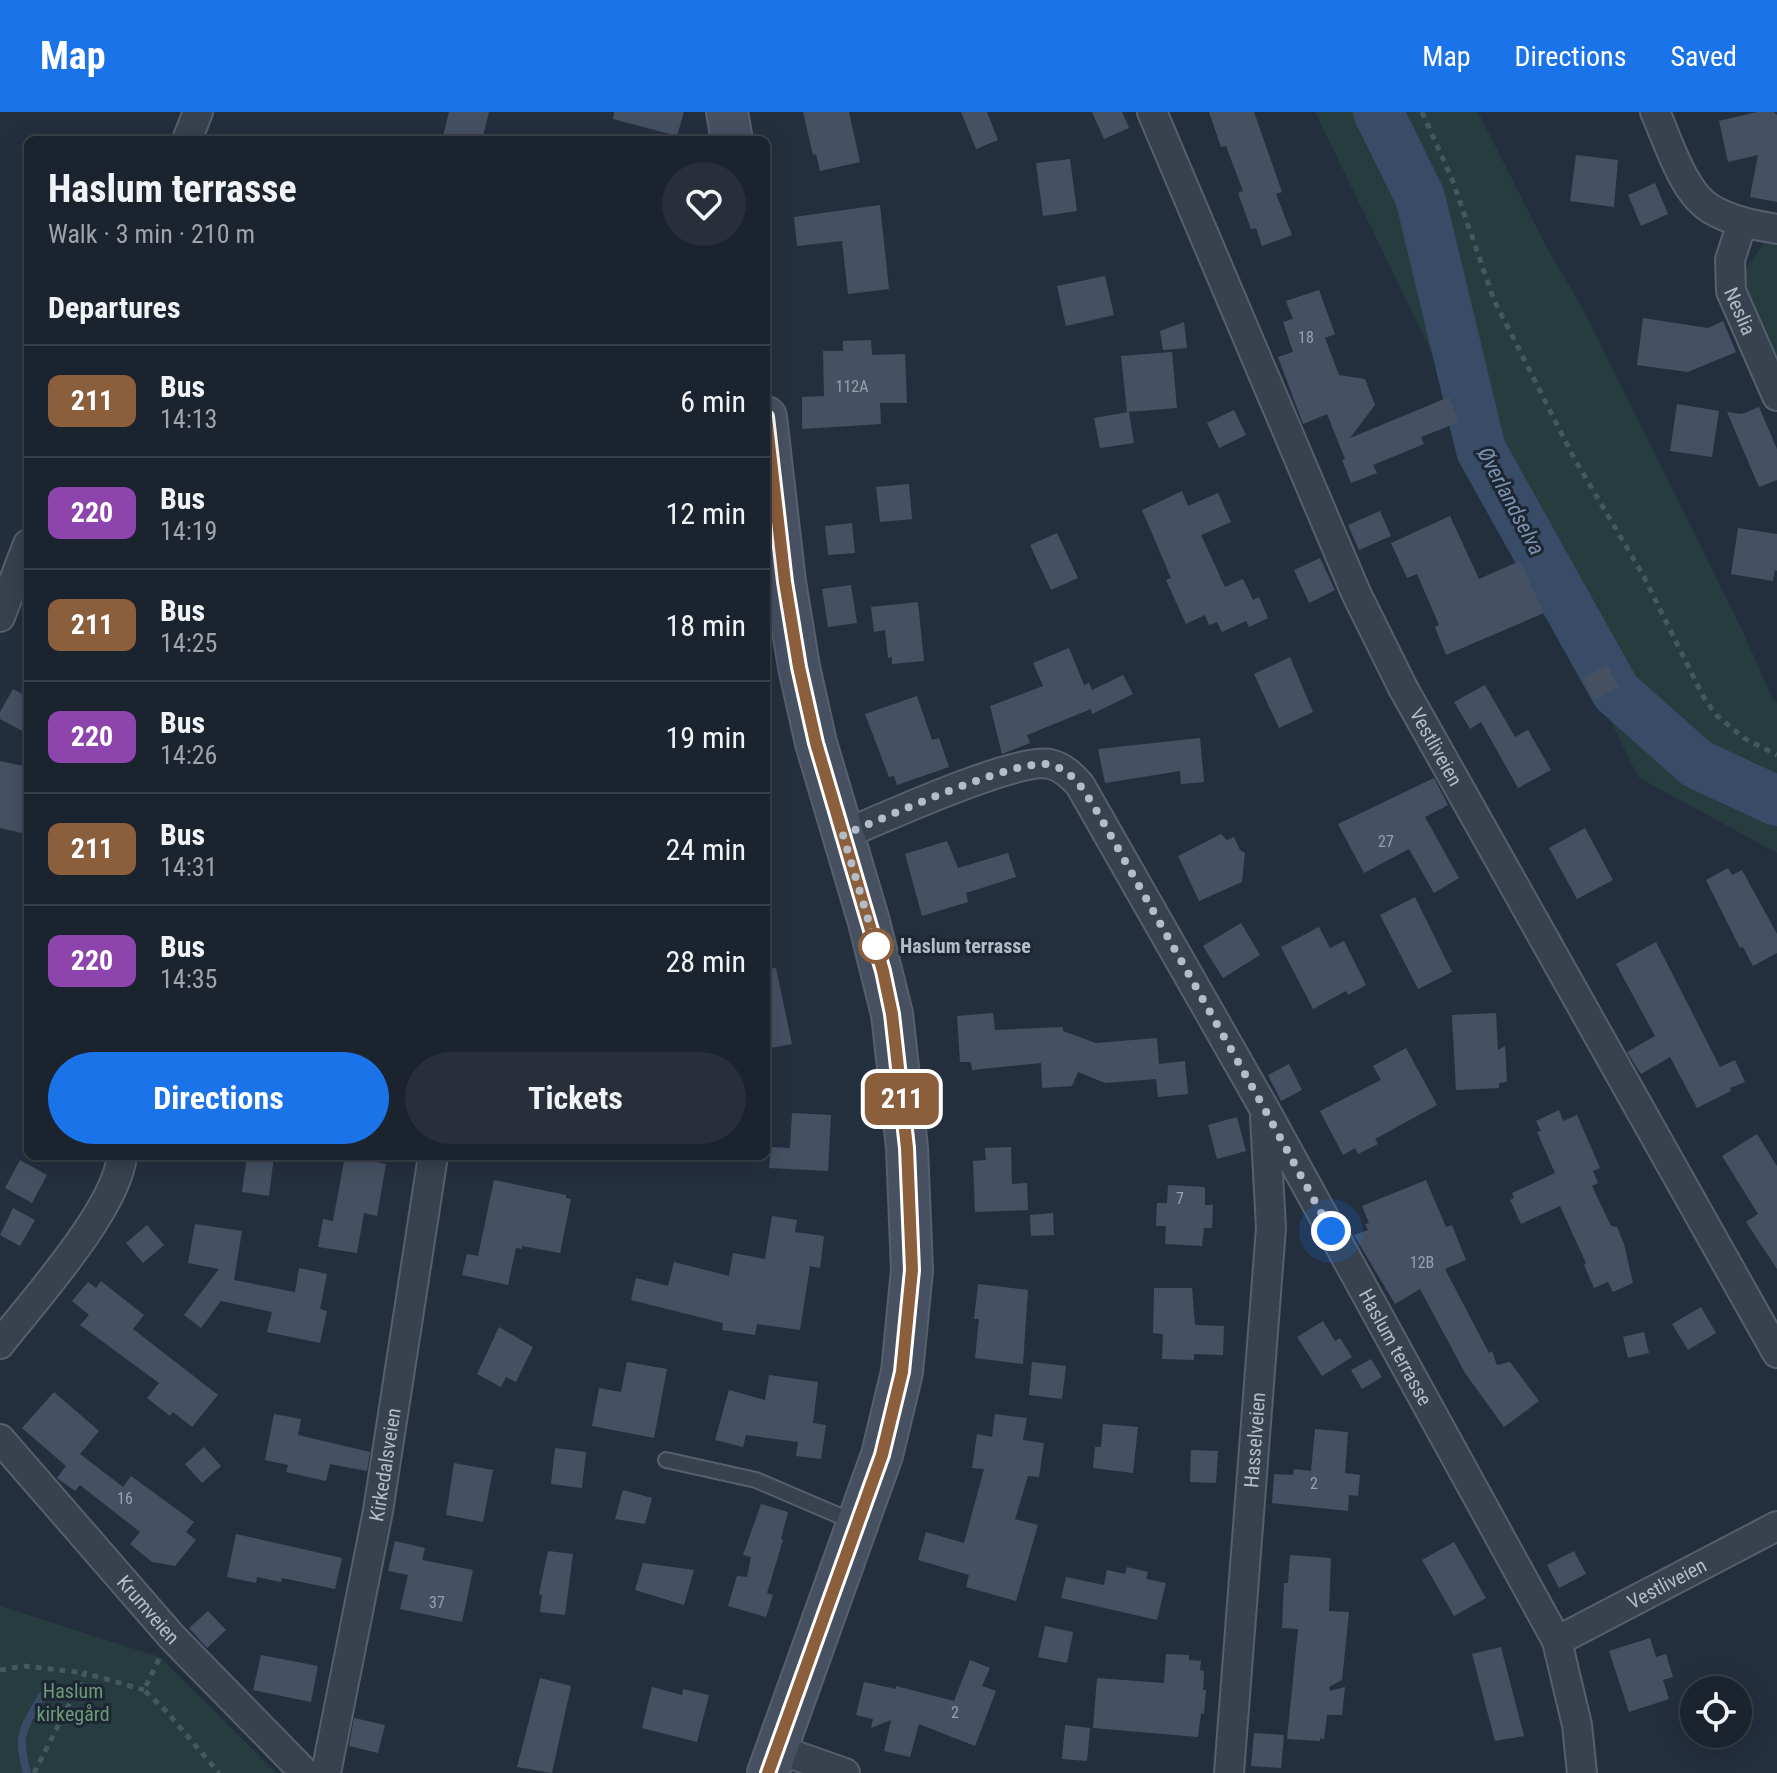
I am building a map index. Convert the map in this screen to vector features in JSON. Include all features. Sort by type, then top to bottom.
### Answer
[{"type":"main road","points":[[727,112],[731,136]]},
{"type":"main road","points":[[770,452],[785,582],[799,667],[883,971],[892,1014],[900,1071],[911,1216],[909,1315],[902,1372],[885,1443],[773,1761]]},
{"type":"street","name":"Vestliveien","points":[[1152,112],[1349,578],[1403,688],[1777,1353]]},
{"type":"street","points":[[1655,112],[1689,188],[1709,208],[1742,223],[1777,229]]},
{"type":"street","name":"Neslia","points":[[1742,223],[1730,260],[1731,291],[1777,396]]},
{"type":"street","points":[[0,617],[24,554]]},
{"type":"street","name":"Haslum terrasse","points":[[843,835],[1000,772],[1029,764],[1049,764],[1068,772],[1080,785],[1264,1108],[1557,1641],[1577,1725],[1582,1773]]},
{"type":"street","name":"Hasselveien","points":[[1229,1773],[1271,1228],[1264,1108]]},
{"type":"street","points":[[0,1344],[89,1229],[111,1193],[121,1160]]},
{"type":"street","name":"Kirkedalsveien","points":[[326,1773],[378,1511],[432,1160]]},
{"type":"street","name":"Krumveien","points":[[0,1439],[172,1637],[305,1773]]},
{"type":"street","name":"Vestliveien","points":[[1557,1641],[1777,1526]]},
{"type":"street","points":[[773,1761],[845,1773]]},
{"type":"lane","points":[[666,1460],[756,1480],[858,1524]]},
{"type":"path","points":[[1422,112],[1452,179],[1494,300],[1574,458],[1643,575],[1703,696],[1725,723],[1744,738],[1777,755]]},
{"type":"path","points":[[144,1690],[172,1637]]},
{"type":"path","points":[[0,1670],[24,1666],[85,1673],[144,1690],[219,1773]]},
{"type":"path","points":[[34,1773],[85,1673]]},
{"type":"green space","points":[[1315,112],[1478,112],[1547,248],[1584,311],[1745,636],[1773,700],[1777,702],[1777,853],[1638,777]]},
{"type":"green space","points":[[1764,243],[1777,246],[1777,359],[1741,274]]},
{"type":"green space","name":"Haslum kirkegård","points":[[0,1606],[160,1657],[276,1773],[0,1773]]},
{"type":"building","points":[[449,112],[489,112],[483,136],[443,136]]},
{"type":"building","points":[[614,112],[684,112],[677,136],[613,119]]},
{"type":"building","points":[[803,112],[849,112],[860,162],[820,171]]},
{"type":"building","points":[[961,112],[987,112],[998,140],[976,149]]},
{"type":"building","points":[[1092,112],[1122,112],[1129,128],[1104,139]]},
{"type":"building","points":[[1209,112],[1254,112],[1282,192],[1276,194],[1292,235],[1262,246],[1256,228],[1251,229],[1238,193],[1243,191],[1226,146],[1221,147]]},
{"type":"building","points":[[1757,112],[1774,112],[1777,115],[1777,202],[1750,197],[1758,155],[1728,162],[1719,121]]},
{"type":"building","points":[[1576,155],[1618,160],[1614,207],[1570,201]]},
{"type":"building","points":[[1070,159],[1077,211],[1043,216],[1036,163]]},
{"type":"building","points":[[1655,183],[1668,214],[1641,226],[1628,195]]},
{"type":"building","points":[[880,205],[889,289],[848,294],[842,241],[797,246],[794,217]]},
{"type":"building","points":[[1105,276],[1114,315],[1066,326],[1057,286]]},
{"type":"building","points":[[1319,290],[1335,334],[1325,338],[1339,375],[1365,379],[1375,405],[1350,438],[1449,397],[1459,422],[1421,437],[1424,444],[1373,465],[1377,473],[1351,483],[1327,414],[1303,424],[1278,357],[1293,352],[1283,322],[1293,319],[1286,301]]},
{"type":"building","points":[[1643,318],[1708,328],[1723,321],[1736,352],[1688,372],[1637,365]]},
{"type":"building","points":[[1184,322],[1187,348],[1163,350],[1160,331]]},
{"type":"building","points":[[871,340],[872,355],[905,354],[907,403],[880,403],[881,424],[802,429],[802,397],[824,396],[823,351],[843,351],[843,341]]},
{"type":"building","points":[[1172,352],[1177,408],[1127,412],[1121,356]]},
{"type":"building","points":[[1677,404],[1719,411],[1712,457],[1670,451]]},
{"type":"building","points":[[1759,407],[1777,449],[1777,480],[1759,487],[1727,412],[1742,414]]},
{"type":"building","points":[[1234,410],[1246,435],[1219,448],[1207,423]]},
{"type":"building","points":[[1129,412],[1134,443],[1100,448],[1094,418]]},
{"type":"building","points":[[909,484],[912,519],[880,522],[876,487]]},
{"type":"building","points":[[1182,491],[1188,506],[1218,493],[1231,522],[1201,535],[1225,587],[1243,579],[1253,600],[1259,597],[1268,618],[1249,627],[1246,621],[1222,632],[1217,622],[1209,625],[1205,615],[1186,624],[1166,580],[1171,578],[1142,510]]},
{"type":"building","points":[[1380,511],[1391,536],[1359,550],[1348,525]]},
{"type":"building","points":[[1450,516],[1479,579],[1520,561],[1544,613],[1446,655],[1435,627],[1439,625],[1417,574],[1407,578],[1391,543]]},
{"type":"building","points":[[852,523],[855,553],[828,555],[825,526]]},
{"type":"building","points":[[1738,528],[1777,534],[1777,571],[1773,581],[1731,574]]},
{"type":"building","points":[[1057,533],[1078,578],[1051,590],[1030,545]]},
{"type":"building","points":[[1320,558],[1335,590],[1309,603],[1294,570]]},
{"type":"building","points":[[851,585],[857,623],[828,627],[822,589]]},
{"type":"building","points":[[918,602],[924,661],[892,664],[892,657],[888,658],[885,630],[874,632],[871,607]]},
{"type":"building","points":[[1069,648],[1084,685],[1089,683],[1092,690],[1123,675],[1133,694],[1092,714],[1091,709],[1027,735],[1030,743],[1002,754],[990,706],[1043,686],[1033,663]]},
{"type":"building","points":[[1290,657],[1313,712],[1279,728],[1254,674]]},
{"type":"building","points":[[1607,665],[1619,687],[1594,700],[1582,678]]},
{"type":"building","points":[[1485,685],[1515,737],[1528,730],[1551,770],[1518,788],[1481,722],[1470,729],[1454,702]]},
{"type":"building","points":[[13,689],[24,695],[24,732],[0,719],[0,712]]},
{"type":"building","points":[[917,696],[932,740],[939,738],[949,767],[897,785],[894,776],[889,777],[865,714]]},
{"type":"building","points":[[1200,738],[1204,782],[1181,784],[1180,771],[1105,783],[1098,749]]},
{"type":"building","points":[[0,761],[24,766],[24,824],[22,833],[0,828]]},
{"type":"building","points":[[1434,778],[1448,805],[1425,817],[1459,878],[1434,893],[1409,849],[1364,873],[1338,824]]},
{"type":"building","points":[[1585,828],[1613,880],[1577,899],[1549,848]]},
{"type":"building","points":[[1221,834],[1227,840],[1234,837],[1240,850],[1245,853],[1242,882],[1199,901],[1178,856]]},
{"type":"building","points":[[947,841],[958,868],[1008,853],[1016,877],[966,893],[968,902],[922,916],[905,854]]},
{"type":"building","points":[[1728,868],[1732,875],[1742,870],[1777,934],[1777,953],[1753,966],[1743,947],[1740,948],[1706,880]]},
{"type":"building","points":[[1415,897],[1452,972],[1418,989],[1380,915]]},
{"type":"building","points":[[1241,923],[1260,955],[1223,978],[1203,946]]},
{"type":"building","points":[[1319,927],[1330,948],[1344,941],[1366,985],[1348,995],[1346,991],[1313,1009],[1281,947]]},
{"type":"building","points":[[1656,942],[1720,1067],[1735,1060],[1745,1082],[1697,1108],[1670,1057],[1641,1074],[1627,1052],[1655,1036],[1616,964]]},
{"type":"building","points":[[776,968],[792,1044],[770,1048],[770,969]]},
{"type":"building","points":[[993,1013],[995,1030],[1063,1027],[1063,1031],[1096,1043],[1157,1038],[1159,1064],[1185,1061],[1188,1094],[1158,1097],[1156,1079],[1105,1083],[1078,1072],[1072,1086],[1042,1088],[1041,1063],[972,1070],[971,1062],[960,1062],[957,1016]]},
{"type":"building","points":[[1496,1013],[1498,1050],[1505,1046],[1507,1082],[1499,1083],[1499,1088],[1456,1090],[1452,1015]]},
{"type":"building","points":[[1406,1048],[1437,1105],[1375,1139],[1378,1144],[1358,1154],[1355,1148],[1343,1155],[1320,1111],[1381,1080],[1373,1066]]},
{"type":"building","points":[[1289,1064],[1302,1090],[1281,1101],[1268,1075]]},
{"type":"building","points":[[1559,1110],[1563,1121],[1577,1115],[1600,1168],[1593,1171],[1598,1183],[1592,1186],[1611,1226],[1617,1227],[1624,1244],[1633,1283],[1613,1292],[1608,1282],[1594,1288],[1560,1206],[1521,1224],[1510,1200],[1514,1198],[1512,1193],[1555,1173],[1537,1132],[1541,1131],[1536,1121]]},
{"type":"building","points":[[792,1113],[831,1115],[828,1171],[769,1168],[771,1147],[790,1148]]},
{"type":"building","points":[[1237,1117],[1246,1151],[1217,1159],[1208,1125]]},
{"type":"building","points":[[1757,1134],[1777,1166],[1777,1269],[1746,1222],[1758,1214],[1722,1156]]},
{"type":"building","points":[[1011,1147],[1012,1184],[1027,1183],[1028,1210],[975,1212],[973,1161],[986,1160],[985,1148]]},
{"type":"building","points":[[20,1160],[47,1175],[32,1203],[5,1188]]},
{"type":"building","points":[[246,1160],[274,1160],[269,1196],[242,1192]]},
{"type":"building","points":[[344,1160],[386,1164],[377,1216],[364,1213],[357,1253],[318,1247],[323,1219],[333,1221]]},
{"type":"building","points":[[494,1180],[566,1195],[571,1199],[560,1253],[522,1246],[522,1249],[516,1248],[508,1285],[462,1275],[467,1254],[478,1256]]},
{"type":"building","points":[[1426,1180],[1446,1227],[1452,1225],[1466,1260],[1445,1269],[1497,1365],[1510,1362],[1539,1401],[1504,1427],[1465,1373],[1420,1289],[1395,1304],[1354,1235],[1368,1230],[1365,1224],[1369,1223],[1362,1206]]},
{"type":"building","points":[[1168,1185],[1205,1187],[1205,1205],[1213,1205],[1212,1228],[1204,1228],[1202,1246],[1165,1244],[1166,1226],[1156,1226],[1157,1203],[1167,1203]]},
{"type":"building","points":[[13,1208],[35,1220],[20,1246],[0,1235]]},
{"type":"building","points":[[1053,1213],[1054,1235],[1031,1236],[1030,1215]]},
{"type":"building","points":[[772,1216],[797,1220],[795,1232],[824,1236],[820,1268],[810,1266],[800,1330],[757,1324],[755,1335],[722,1330],[723,1323],[631,1300],[636,1278],[668,1286],[674,1262],[729,1276],[733,1253],[765,1259]]},
{"type":"building","points":[[195,1224],[242,1231],[234,1280],[295,1292],[299,1268],[327,1274],[320,1309],[327,1311],[320,1343],[267,1332],[272,1312],[221,1301],[201,1328],[184,1315],[219,1269],[188,1263]]},
{"type":"building","points":[[147,1225],[164,1245],[143,1263],[126,1243]]},
{"type":"building","points":[[101,1281],[144,1315],[133,1329],[218,1395],[192,1427],[173,1412],[170,1416],[147,1398],[159,1383],[80,1325],[89,1315],[72,1301],[88,1282],[96,1288]]},
{"type":"building","points":[[978,1284],[1028,1290],[1023,1364],[975,1358],[979,1319],[974,1319]]},
{"type":"building","points":[[1154,1288],[1192,1288],[1195,1325],[1224,1326],[1223,1355],[1194,1354],[1194,1360],[1162,1359],[1163,1334],[1153,1333]]},
{"type":"building","points":[[1701,1307],[1716,1333],[1688,1350],[1672,1324]]},
{"type":"building","points":[[1323,1321],[1335,1341],[1340,1338],[1352,1357],[1322,1376],[1297,1337]]},
{"type":"building","points":[[499,1327],[533,1347],[516,1382],[506,1377],[501,1387],[477,1374]]},
{"type":"building","points":[[1644,1332],[1649,1353],[1628,1358],[1623,1337]]},
{"type":"building","points":[[1371,1359],[1382,1377],[1362,1389],[1351,1370]]},
{"type":"building","points":[[627,1362],[667,1369],[654,1438],[592,1426],[599,1388],[621,1392]]},
{"type":"building","points":[[1032,1362],[1066,1366],[1062,1399],[1029,1395]]},
{"type":"building","points":[[769,1375],[818,1382],[813,1423],[826,1425],[821,1459],[796,1456],[798,1442],[746,1435],[743,1447],[715,1440],[729,1390],[765,1400]]},
{"type":"building","points":[[54,1392],[99,1431],[80,1454],[123,1487],[131,1476],[194,1522],[186,1532],[196,1540],[175,1566],[152,1562],[130,1544],[140,1532],[80,1485],[75,1491],[57,1478],[66,1466],[22,1428]]},
{"type":"building","points":[[274,1414],[301,1419],[298,1435],[370,1452],[367,1471],[330,1464],[326,1481],[286,1472],[288,1465],[265,1460]]},
{"type":"building","points":[[995,1414],[1027,1418],[1023,1440],[1044,1443],[1039,1477],[1028,1476],[1015,1519],[1038,1525],[1016,1601],[966,1587],[969,1575],[918,1560],[926,1532],[964,1543],[984,1469],[972,1468],[977,1434],[992,1437]]},
{"type":"building","points":[[1103,1424],[1138,1427],[1133,1473],[1093,1468],[1095,1447],[1101,1447]]},
{"type":"building","points":[[1315,1429],[1348,1432],[1345,1473],[1360,1475],[1358,1496],[1349,1495],[1348,1511],[1272,1503],[1274,1474],[1293,1475],[1294,1469],[1311,1471]]},
{"type":"building","points":[[204,1447],[221,1466],[202,1483],[185,1464]]},
{"type":"building","points":[[555,1448],[586,1452],[582,1488],[551,1484]]},
{"type":"building","points":[[1191,1450],[1218,1451],[1216,1483],[1190,1482]]},
{"type":"building","points":[[454,1463],[493,1470],[483,1522],[446,1515]]},
{"type":"building","points":[[623,1490],[652,1498],[645,1524],[615,1519]]},
{"type":"building","points":[[761,1504],[788,1512],[767,1593],[773,1595],[766,1617],[728,1606],[737,1576],[747,1577],[751,1557],[743,1555]]},
{"type":"building","points":[[236,1534],[342,1558],[335,1589],[282,1578],[281,1582],[257,1577],[256,1583],[227,1577]]},
{"type":"building","points":[[395,1541],[425,1548],[422,1560],[473,1570],[462,1622],[400,1609],[408,1575],[388,1571]]},
{"type":"building","points":[[1454,1542],[1486,1598],[1454,1616],[1422,1560]]},
{"type":"building","points":[[548,1551],[573,1554],[565,1615],[540,1612],[542,1595],[539,1594]]},
{"type":"building","points":[[1574,1551],[1586,1574],[1559,1588],[1547,1565]]},
{"type":"building","points":[[1290,1555],[1331,1558],[1329,1611],[1349,1612],[1342,1680],[1329,1687],[1330,1691],[1345,1687],[1342,1715],[1327,1715],[1324,1739],[1320,1738],[1320,1741],[1287,1739],[1298,1629],[1282,1628],[1284,1583],[1288,1583]]},
{"type":"building","points":[[643,1563],[694,1570],[684,1605],[635,1590]]},
{"type":"building","points":[[1127,1567],[1148,1572],[1146,1579],[1166,1583],[1157,1620],[1061,1598],[1066,1577],[1104,1585],[1107,1570],[1125,1574]]},
{"type":"building","points":[[208,1611],[226,1630],[207,1648],[189,1628]]},
{"type":"building","points":[[1045,1626],[1073,1632],[1067,1663],[1038,1657]]},
{"type":"building","points":[[1650,1638],[1656,1657],[1666,1654],[1673,1677],[1663,1680],[1669,1699],[1629,1712],[1609,1651]]},
{"type":"building","points":[[1501,1647],[1524,1736],[1495,1741],[1472,1654]]},
{"type":"building","points":[[1166,1654],[1189,1655],[1189,1660],[1201,1661],[1203,1690],[1206,1690],[1198,1737],[1093,1728],[1097,1678],[1164,1683]]},
{"type":"building","points":[[261,1655],[318,1666],[311,1702],[253,1690]]},
{"type":"building","points":[[970,1660],[990,1668],[982,1686],[996,1691],[975,1746],[919,1724],[910,1757],[884,1751],[891,1720],[871,1728],[873,1719],[856,1715],[864,1682],[896,1689],[896,1686],[954,1701]]},
{"type":"building","points":[[540,1678],[571,1686],[552,1773],[517,1767]]},
{"type":"building","points":[[652,1687],[682,1695],[683,1689],[709,1695],[697,1742],[642,1728]]},
{"type":"building","points":[[354,1718],[385,1725],[378,1753],[349,1746]]},
{"type":"building","points":[[1065,1725],[1090,1728],[1087,1761],[1062,1759]]},
{"type":"building","points":[[1254,1733],[1284,1735],[1281,1768],[1251,1766]]},
{"type":"waterway","name":"Øverlandselva","points":[[1378,112],[1420,197],[1481,450],[1616,692],[1697,764],[1777,801]]},
{"type":"waterway","points":[[27,1773],[22,1750],[23,1733],[42,1696]]},
{"type":"bus line","name":"211","points":[[768,1773],[882,1455],[902,1372],[912,1270],[907,1148],[892,1014],[883,971],[816,743],[799,667],[785,582],[770,452]]},
{"type":"place","name":"Haslum terrasse","points":[[876,946]]},
{"type":"route","points":[[876,946],[843,835],[1000,772],[1029,764],[1049,764],[1068,772],[1098,813],[1331,1231]]}]
